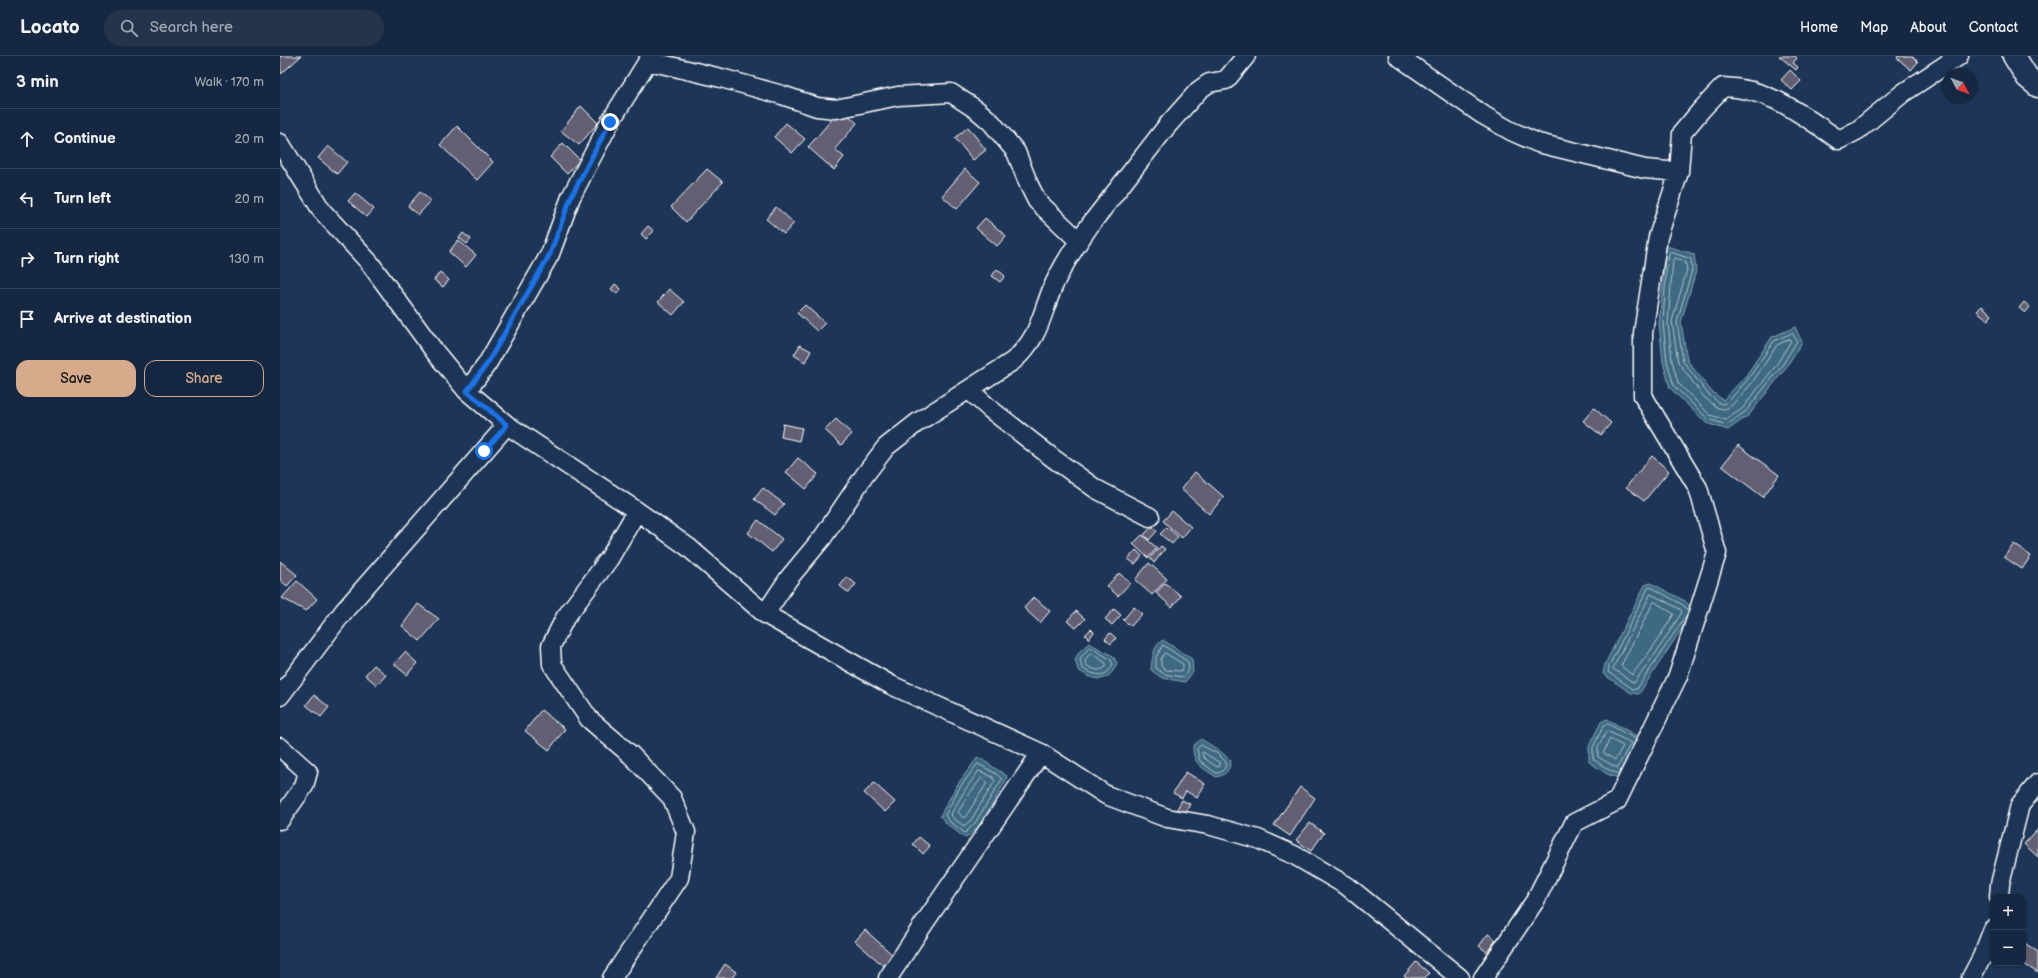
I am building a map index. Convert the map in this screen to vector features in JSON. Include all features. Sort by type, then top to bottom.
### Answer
[{"type":"street","points":[[765,614],[789,578],[823,537],[864,476],[886,447],[918,422],[1013,360],[1026,349],[1035,335],[1052,288],[1079,241],[1167,126],[1199,90],[1208,83],[1226,80],[1246,56]]},
{"type":"street","points":[[1398,56],[1483,116],[1511,132],[1538,143],[1645,169],[1679,172]]},
{"type":"street","points":[[1483,978],[1535,901],[1574,823],[1617,801],[1678,676],[1716,554],[1698,488],[1643,396],[1643,333],[1657,244],[1679,172],[1682,133],[1723,87],[1742,88],[1784,102],[1839,140],[1858,130],[1903,93],[1959,56]]},
{"type":"street","points":[[2014,56],[2027,77],[2038,86]]},
{"type":"street","points":[[467,391],[487,364],[513,322],[550,254],[571,197],[610,122],[650,58],[782,95],[817,107],[836,109],[898,96],[950,93],[977,110],[991,122],[1016,152],[1029,185],[1038,201],[1079,241]]},
{"type":"street","points":[[280,143],[322,211],[369,262],[435,352],[467,391],[507,425],[637,511],[688,547],[765,614],[891,685],[1041,754],[1106,795],[1167,818],[1208,826],[1258,839],[1294,855],[1347,886],[1460,978]]},
{"type":"street","points":[[968,390],[990,409],[1090,484],[1150,518]]},
{"type":"street","points":[[280,696],[344,611],[507,425]]},
{"type":"street","points":[[612,978],[678,878],[686,832],[672,798],[631,755],[590,719],[552,664],[551,646],[565,618],[609,559],[637,511]]},
{"type":"street","points":[[280,747],[308,772],[304,786],[280,820]]},
{"type":"street","points":[[888,978],[1041,754]]},
{"type":"street","points":[[1999,894],[2000,884],[2020,805],[2038,783]]},
{"type":"street","points":[[1971,978],[1982,957],[1993,930]]},
{"type":"water","points":[[1666,246],[1694,254],[1696,271],[1681,322],[1687,360],[1711,391],[1723,400],[1745,377],[1772,337],[1795,327],[1802,342],[1785,369],[1749,415],[1728,430],[1706,423],[1670,388],[1663,362],[1659,323]]},
{"type":"water","points":[[1651,583],[1685,601],[1694,610],[1639,694],[1631,693],[1603,674],[1605,664],[1645,585]]},
{"type":"water","points":[[1163,640],[1192,659],[1193,672],[1185,682],[1162,678],[1151,670],[1155,649]]},
{"type":"water","points":[[1089,643],[1113,656],[1117,663],[1110,675],[1105,678],[1100,679],[1090,677],[1078,670],[1075,659],[1080,651]]},
{"type":"water","points":[[1607,719],[1644,740],[1621,779],[1607,774],[1589,762],[1589,746],[1601,722]]},
{"type":"water","points":[[1201,739],[1220,751],[1231,761],[1225,774],[1216,777],[1199,765],[1193,752],[1193,746]]},
{"type":"water","points":[[978,757],[1007,776],[1005,782],[981,822],[970,835],[965,838],[947,824],[940,816],[957,785]]},
{"type":"building","points":[[280,56],[301,56],[281,74]]},
{"type":"building","points":[[1779,56],[1795,56],[1797,58],[1793,63],[1798,67],[1796,70]]},
{"type":"building","points":[[1898,56],[1912,56],[1918,62],[1911,70],[1897,58]]},
{"type":"building","points":[[1790,70],[1801,81],[1792,90],[1781,80]]},
{"type":"building","points":[[581,106],[598,123],[579,145],[561,131]]},
{"type":"building","points":[[841,109],[857,123],[835,149],[844,157],[834,170],[808,147]]},
{"type":"building","points":[[786,123],[805,139],[792,153],[774,137]]},
{"type":"building","points":[[457,126],[493,162],[477,180],[440,145]]},
{"type":"building","points":[[968,127],[986,150],[973,160],[955,138]]},
{"type":"building","points":[[563,143],[580,160],[567,174],[550,157]]},
{"type":"building","points":[[328,146],[347,162],[337,174],[318,158]]},
{"type":"building","points":[[707,169],[723,182],[686,222],[671,207]]},
{"type":"building","points":[[965,169],[980,182],[957,209],[942,196]]},
{"type":"building","points":[[420,192],[431,201],[418,215],[408,206]]},
{"type":"building","points":[[355,193],[374,209],[367,217],[348,201]]},
{"type":"building","points":[[776,207],[794,223],[784,234],[766,219]]},
{"type":"building","points":[[985,218],[1006,236],[997,246],[976,228]]},
{"type":"building","points":[[648,226],[654,231],[646,239],[641,234]]},
{"type":"building","points":[[463,233],[471,239],[467,244],[459,238]]},
{"type":"building","points":[[458,240],[476,255],[466,267],[449,252]]},
{"type":"building","points":[[997,269],[1005,276],[1000,282],[992,276]]},
{"type":"building","points":[[440,272],[449,280],[443,287],[434,280]]},
{"type":"building","points":[[615,284],[621,289],[617,294],[611,289]]},
{"type":"building","points":[[669,289],[684,302],[673,315],[658,302]]},
{"type":"building","points":[[2024,302],[2030,307],[2025,313],[2019,308]]},
{"type":"building","points":[[805,305],[825,323],[817,331],[797,313]]},
{"type":"building","points":[[1982,306],[1992,315],[1988,320],[1977,311]]},
{"type":"building","points":[[800,345],[811,351],[805,362],[794,355]]},
{"type":"building","points":[[1594,408],[1611,423],[1601,435],[1583,421]]},
{"type":"building","points":[[836,419],[852,434],[841,445],[825,430]]},
{"type":"building","points":[[783,424],[802,428],[799,441],[781,437]]},
{"type":"building","points":[[1738,445],[1779,475],[1763,497],[1722,466]]},
{"type":"building","points":[[1652,456],[1669,471],[1644,501],[1626,487]]},
{"type":"building","points":[[798,458],[818,474],[806,489],[786,472]]},
{"type":"building","points":[[1195,472],[1224,497],[1209,514],[1181,489]]},
{"type":"building","points":[[763,488],[784,504],[775,515],[754,499]]},
{"type":"building","points":[[1172,511],[1191,527],[1182,538],[1163,521]]},
{"type":"building","points":[[758,520],[782,539],[772,552],[748,533]]},
{"type":"building","points":[[1152,526],[1157,531],[1149,540],[1144,535]]},
{"type":"building","points":[[1167,527],[1178,537],[1172,544],[1160,534]]},
{"type":"building","points":[[1142,535],[1157,548],[1148,558],[1133,544]]},
{"type":"building","points":[[2014,544],[2031,556],[2022,569],[2004,557]]},
{"type":"building","points":[[1161,546],[1165,549],[1154,563],[1150,558]]},
{"type":"building","points":[[1136,550],[1142,556],[1135,564],[1128,559]]},
{"type":"building","points":[[598,555],[603,558],[597,566],[592,562]]},
{"type":"building","points":[[280,561],[297,575],[287,586],[280,580]]},
{"type":"building","points":[[1149,563],[1167,579],[1152,595],[1135,580]]},
{"type":"building","points":[[1119,573],[1130,583],[1118,596],[1107,586]]},
{"type":"building","points":[[847,577],[856,584],[849,593],[840,586]]},
{"type":"building","points":[[297,581],[317,599],[306,611],[282,598]]},
{"type":"building","points":[[1165,583],[1181,596],[1172,607],[1156,593]]},
{"type":"building","points":[[1034,597],[1050,611],[1040,623],[1024,608]]},
{"type":"building","points":[[418,604],[439,619],[420,641],[402,626]]},
{"type":"building","points":[[1134,607],[1142,614],[1131,626],[1123,620]]},
{"type":"building","points":[[1114,609],[1121,615],[1112,625],[1105,619]]},
{"type":"building","points":[[1076,611],[1085,619],[1076,628],[1067,621]]},
{"type":"building","points":[[1091,629],[1094,632],[1089,639],[1085,635]]},
{"type":"building","points":[[1110,633],[1116,638],[1111,644],[1105,639]]},
{"type":"building","points":[[405,652],[417,663],[407,675],[394,664]]},
{"type":"building","points":[[374,665],[386,675],[377,685],[365,675]]},
{"type":"building","points":[[314,695],[329,707],[321,717],[306,705]]},
{"type":"building","points":[[541,710],[565,729],[549,750],[525,731]]},
{"type":"building","points":[[1186,772],[1205,784],[1197,798],[1186,791],[1182,798],[1173,793]]},
{"type":"building","points":[[874,783],[895,802],[885,812],[864,793]]},
{"type":"building","points":[[1300,787],[1315,798],[1290,836],[1274,825]]},
{"type":"building","points":[[1182,800],[1190,804],[1185,814],[1177,809]]},
{"type":"building","points":[[1310,823],[1324,833],[1311,851],[1296,840]]},
{"type":"building","points":[[2038,829],[2038,857],[2024,844]]},
{"type":"building","points":[[919,837],[930,846],[923,854],[913,844]]},
{"type":"building","points":[[865,930],[895,957],[886,968],[855,941]]},
{"type":"building","points":[[1488,934],[1496,940],[1487,952],[1479,946]]},
{"type":"building","points":[[2026,944],[2038,952],[2038,973],[2026,966]]},
{"type":"building","points":[[1416,962],[1429,973],[1425,978],[1406,978],[1404,976]]},
{"type":"building","points":[[725,964],[736,972],[732,978],[716,978]]},
{"type":"route","points":[[484,451],[507,425],[467,391],[487,364],[513,322],[550,254],[571,197],[610,122]]}]
